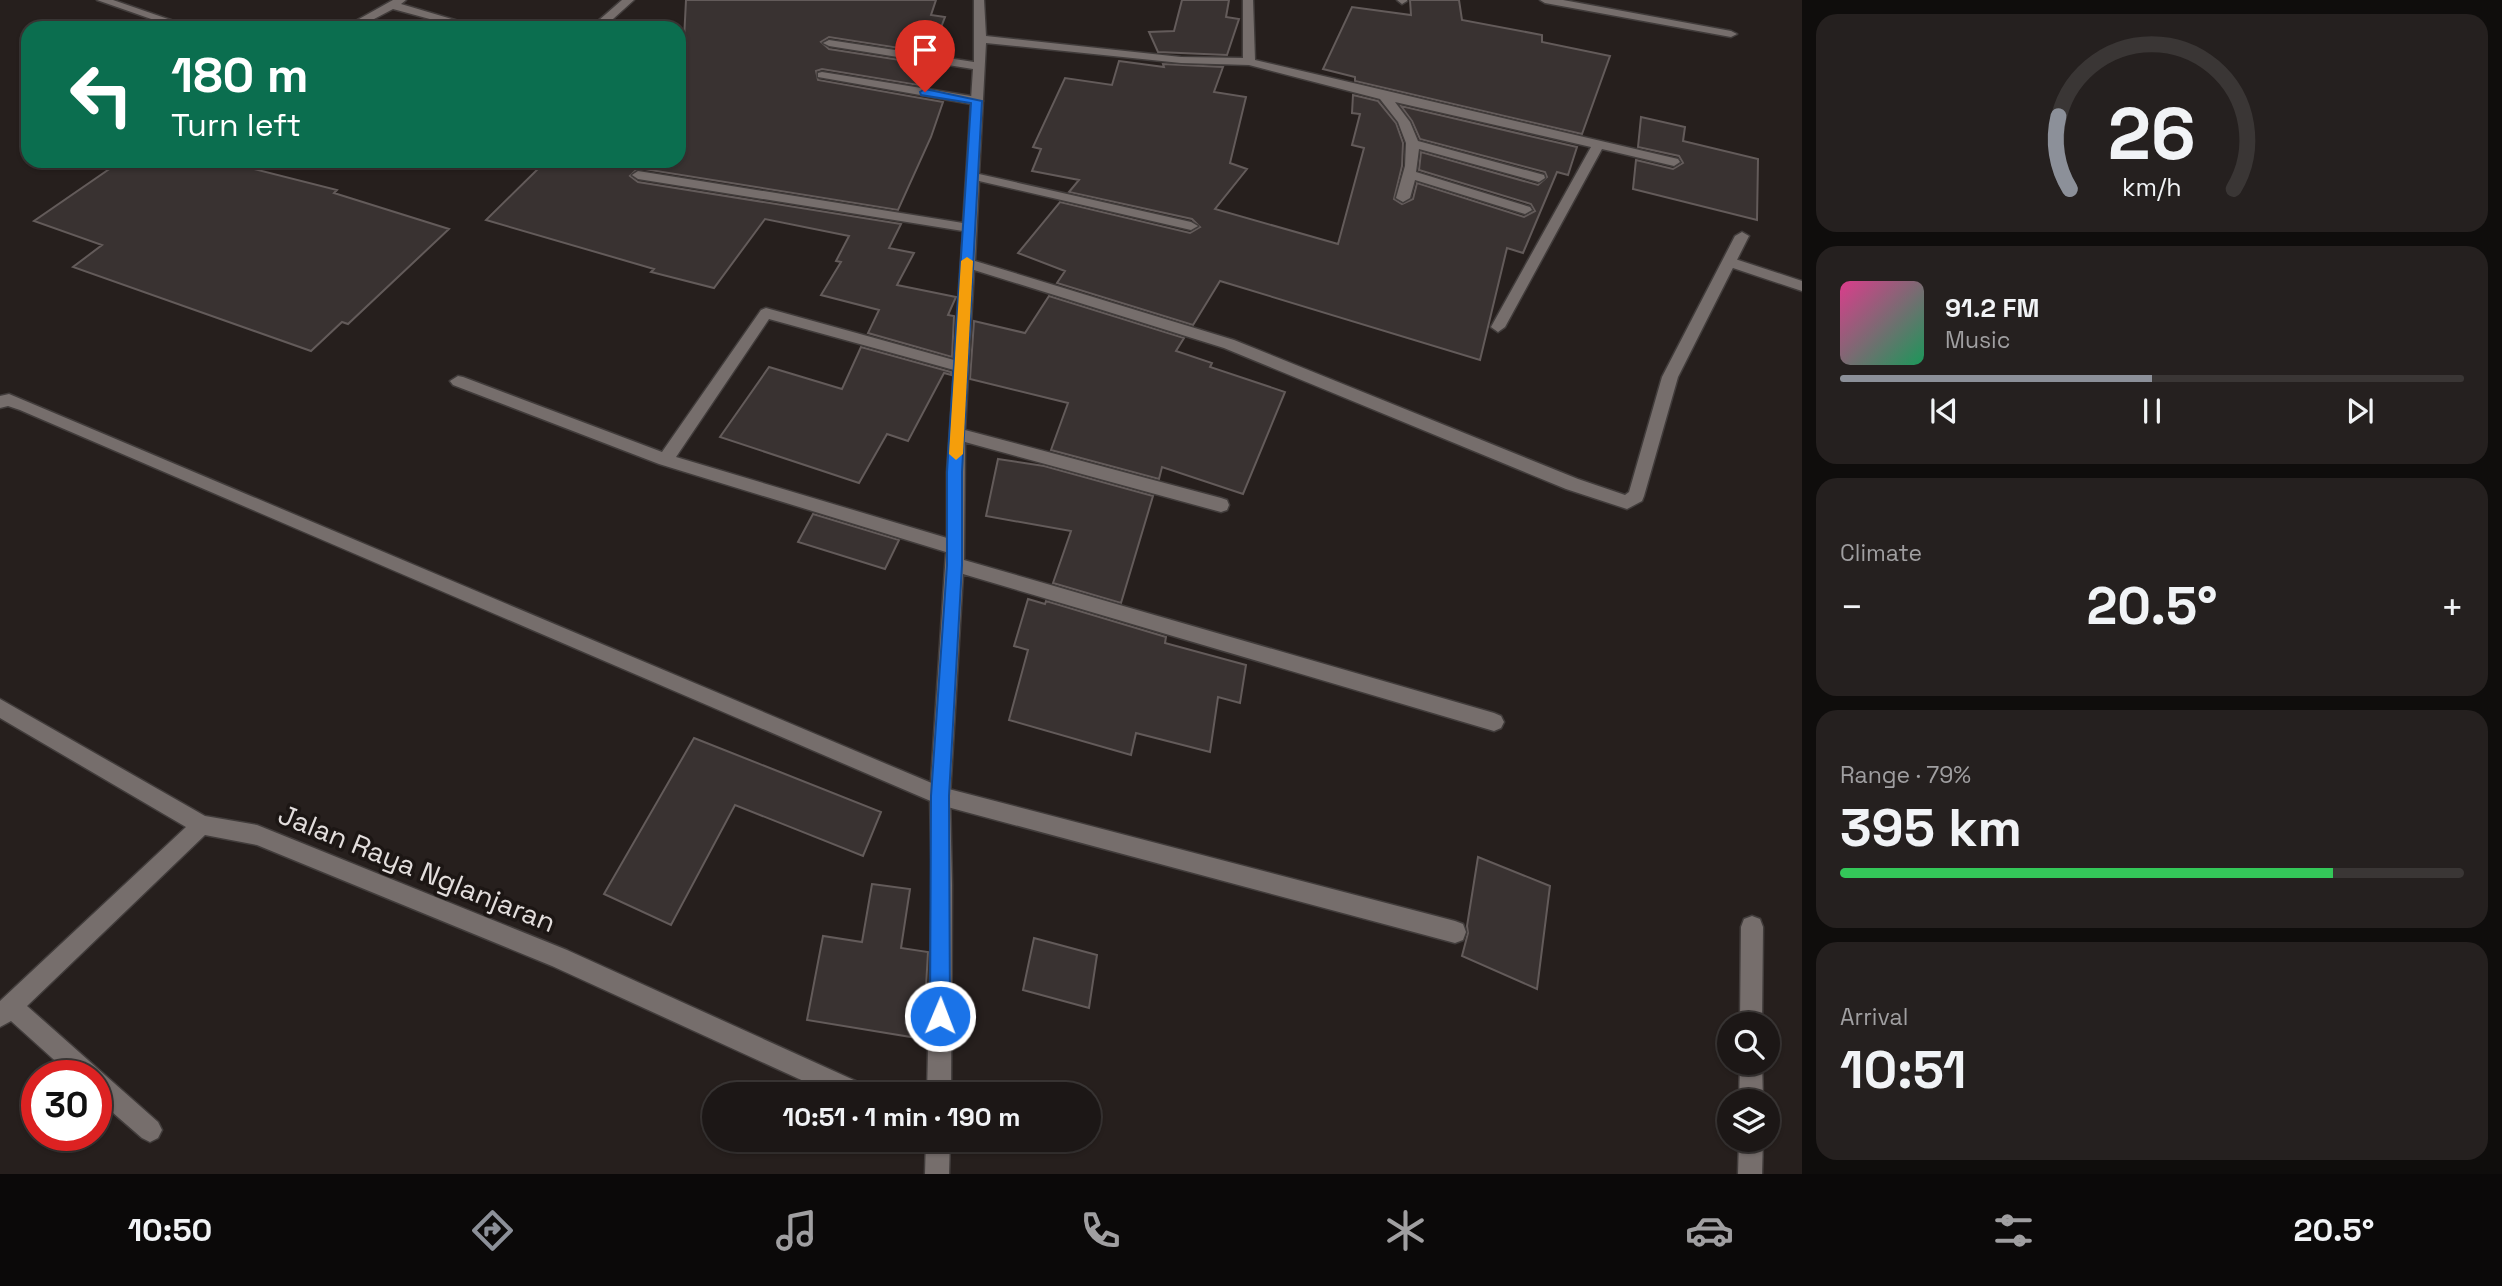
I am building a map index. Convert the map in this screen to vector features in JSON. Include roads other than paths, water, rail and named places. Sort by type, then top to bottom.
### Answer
[{"type":"street","points":[[102,0],[166,21]]},
{"type":"street","points":[[604,21],[629,0]]},
{"type":"street","points":[[939,1082],[942,885],[940,796],[955,556],[957,434],[981,39],[979,0]]},
{"type":"street","points":[[1248,0],[1249,62]]},
{"type":"street","points":[[1545,0],[1731,34]]},
{"type":"street","points":[[362,21],[396,3],[453,21]]},
{"type":"street","points":[[981,39],[1181,60],[1249,62],[1384,96],[1674,162]]},
{"type":"street","points":[[829,43],[979,66]]},
{"type":"street","points":[[822,75],[977,101]]},
{"type":"street","points":[[1384,96],[1411,130],[1415,144],[1403,198]]},
{"type":"street","points":[[1498,327],[1599,143]]},
{"type":"street","points":[[1415,144],[1539,178]]},
{"type":"street","points":[[1410,174],[1525,210]]},
{"type":"street","points":[[638,175],[969,228]]},
{"type":"street","points":[[972,176],[1191,226]]},
{"type":"street","points":[[967,263],[1230,344],[1572,484],[1627,502],[1636,496],[1670,377],[1742,236]]},
{"type":"street","points":[[1729,262],[1802,286]]},
{"type":"street","points":[[664,460],[766,313],[961,367]]},
{"type":"street","points":[[458,381],[664,460],[955,556],[1494,722]]},
{"type":"street","points":[[0,402],[9,400],[940,796],[1455,933]]},
{"type":"street","points":[[957,434],[1221,505]]},
{"type":"street","name":"Jalan Raya Nglanjaran","points":[[0,708],[202,825],[257,835],[559,958],[833,1082]]},
{"type":"street","points":[[68,1060],[5,1011],[202,825]]},
{"type":"street","points":[[1752,927],[1752,1012]]},
{"type":"street","points":[[112,1096],[150,1130]]},
{"type":"street","points":[[937,1174],[938,1152]]},
{"type":"street","points":[[1750,1174],[1751,1152]]}]
